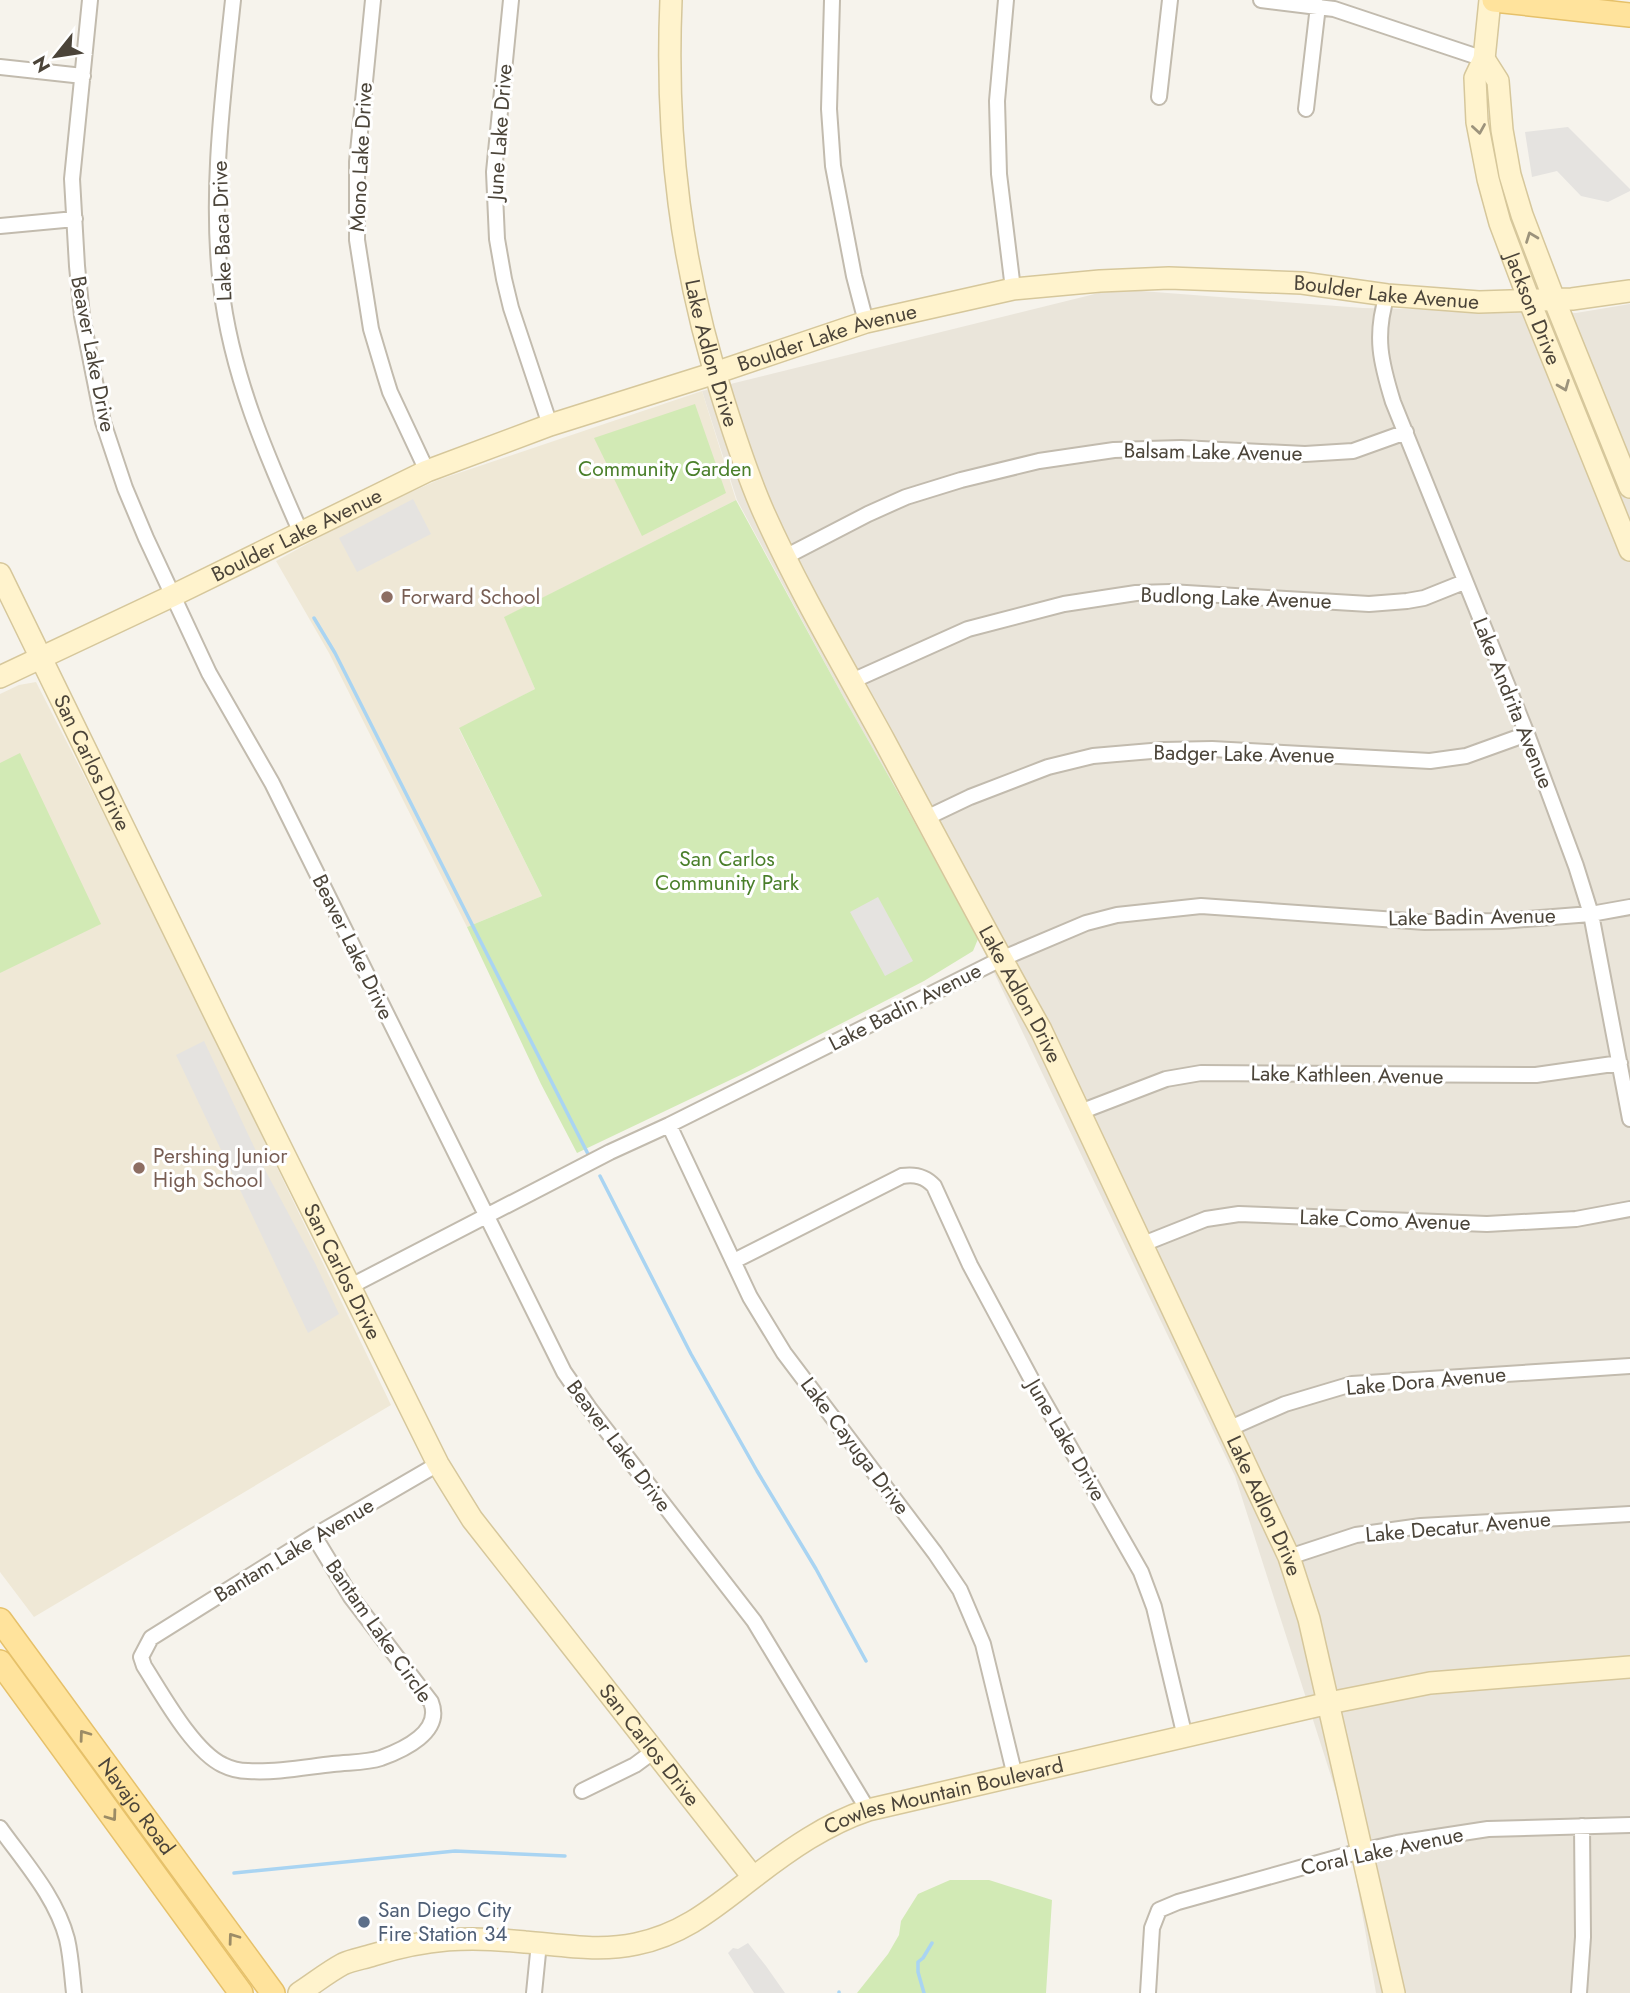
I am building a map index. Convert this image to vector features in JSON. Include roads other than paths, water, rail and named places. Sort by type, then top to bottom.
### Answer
[{"type":"main road","points":[[1492,0],[1630,15]]},
{"type":"main road","name":"Navajo Road","points":[[0,1620],[273,1993]]},
{"type":"main road","name":"Navajo Road","points":[[0,1662],[241,1993]]},
{"type":"street","name":"Beaver Lake Drive","points":[[90,0],[72,179],[81,307],[103,422],[125,488],[209,673],[272,783],[564,1372],[595,1417],[754,1621],[867,1810]]},
{"type":"street","name":"Lake Baca Drive","points":[[233,0],[217,172],[221,286],[243,389],[270,463],[302,533]]},
{"type":"street","name":"Mono Lake Drive","points":[[373,0],[357,162],[357,240],[371,329],[385,376],[427,471]]},
{"type":"street","name":"June Lake Drive","points":[[511,0],[495,161],[496,220],[511,308],[550,425]]},
{"type":"street","name":"Lake Adlon Drive","points":[[671,0],[670,97],[678,202],[693,290],[743,464],[785,557],[1041,1030],[1289,1558],[1309,1619],[1394,1993]]},
{"type":"street","points":[[832,0],[829,109],[833,166],[854,276],[866,322]]},
{"type":"street","points":[[1006,0],[997,101],[999,174],[1013,289]]},
{"type":"street","points":[[1159,97],[1170,0]]},
{"type":"street","points":[[1261,0],[1334,9],[1484,59]]},
{"type":"street","name":"Jackson Drive","points":[[1492,0],[1484,59],[1475,78],[1477,122],[1488,179],[1500,223],[1529,300],[1630,550]]},
{"type":"street","points":[[1306,109],[1318,6]]},
{"type":"street","name":"Jackson Drive","points":[[1484,59],[1497,81],[1510,175],[1522,215],[1630,487]]},
{"type":"street","points":[[0,67],[83,76]]},
{"type":"street","points":[[0,226],[75,219]]},
{"type":"street","name":"Boulder Lake Avenue","points":[[0,677],[173,596],[427,471],[550,425],[866,322],[1013,289],[1170,278],[1302,283],[1387,295],[1479,302],[1572,299],[1630,291]]},
{"type":"street","name":"Lake Andrita Avenue","points":[[1387,295],[1380,324],[1380,354],[1392,402],[1527,734],[1576,866],[1591,914],[1630,1119]]},
{"type":"street","name":"Balsam Lake Avenue","points":[[785,557],[906,497],[1039,461],[1114,450],[1181,448],[1305,454],[1353,451],[1406,432]]},
{"type":"street","name":"San Carlos Drive","points":[[0,574],[438,1464],[472,1519],[753,1877]]},
{"type":"street","name":"Budlong Lake Avenue","points":[[852,681],[968,629],[1064,604],[1136,593],[1170,592],[1369,604],[1424,598],[1464,582]]},
{"type":"street","name":"Badger Lake Avenue","points":[[926,818],[970,797],[1037,771],[1093,757],[1163,750],[1212,750],[1430,761],[1466,756],[1527,734]]},
{"type":"street","name":"Lake Badin Avenue","points":[[351,1286],[610,1152],[1001,959],[1086,923],[1117,915],[1200,906],[1425,922],[1501,921],[1591,914],[1630,907]]},
{"type":"street","name":"Lake Kathleen Avenue","points":[[1080,1112],[1166,1079],[1201,1073],[1536,1075],[1620,1063]]},
{"type":"street","name":"Lake Cayuga Drive","points":[[669,1125],[750,1297],[784,1353],[960,1590],[983,1644],[1015,1776]]},
{"type":"street","name":"June Lake Drive","points":[[734,1261],[902,1176],[913,1174],[928,1179],[934,1186],[970,1265],[1034,1386],[1141,1572],[1154,1607],[1185,1737]]},
{"type":"street","name":"Lake Como Avenue","points":[[1143,1244],[1206,1219],[1240,1214],[1488,1224],[1576,1219],[1630,1209]]},
{"type":"street","name":"Lake Dora Avenue","points":[[1228,1429],[1285,1404],[1352,1384],[1630,1367]]},
{"type":"street","name":"Bantam Lake Avenue","points":[[151,1637],[314,1536],[438,1464]]},
{"type":"street","name":"Lake Decatur Avenue","points":[[1289,1558],[1356,1535],[1421,1526],[1630,1514]]},
{"type":"street","name":"Bantam Lake Circle","points":[[151,1637],[141,1657],[144,1666],[197,1745],[212,1759],[241,1771],[262,1771],[378,1759],[398,1750],[431,1726],[434,1714],[431,1702],[351,1597],[314,1536]]},
{"type":"street","name":"Cowles Mountain Boulevard","points":[[299,1993],[344,1964],[412,1944],[475,1938],[598,1949],[653,1940],[703,1917],[791,1849],[847,1816],[867,1810],[1329,1703],[1430,1683],[1630,1667]]},
{"type":"street","points":[[582,1791],[635,1765],[654,1751]]},
{"type":"street","name":"Coral Lake Avenue","points":[[1148,1993],[1152,1928],[1159,1910],[1178,1902],[1361,1851],[1488,1829],[1630,1825]]},
{"type":"street","points":[[1579,1993],[1583,1937],[1582,1826]]},
{"type":"street","points":[[0,1828],[56,1910],[67,1941],[74,1993]]},
{"type":"street","points":[[534,1993],[539,1943]]},
{"type":"waterway","points":[[314,618],[335,653],[589,1156]]},
{"type":"waterway","points":[[600,1176],[691,1354],[816,1569],[866,1661]]},
{"type":"waterway","points":[[234,1873],[455,1851],[565,1856]]},
{"type":"waterway","points":[[924,1993],[918,1962],[932,1943]]},
{"type":"place","name":"Forward School","points":[[387,597]]},
{"type":"place","name":"Pershing Junior High School","points":[[139,1168]]},
{"type":"place","name":"San Diego City Fire Station 34","points":[[364,1922]]},
{"type":"park label","name":"Community Garden","points":[[665,469]]},
{"type":"park label","name":"San Carlos Community Park","points":[[727,871]]}]
